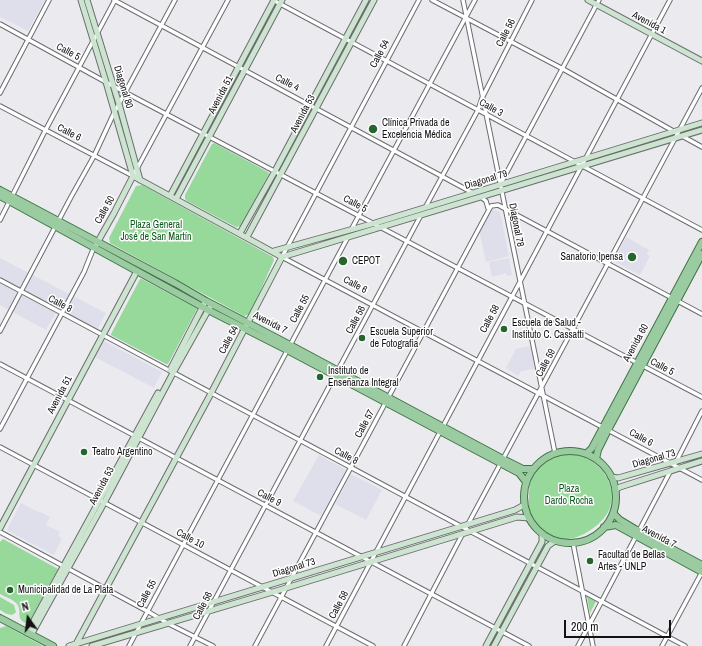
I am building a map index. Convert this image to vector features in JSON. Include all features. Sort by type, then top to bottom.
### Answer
[{"type":"main road","name":"Diagonal 80","points":[[81,0],[133,176]]},
{"type":"main road","name":"Diagonal 80","points":[[87,0],[138,168],[140,180]]},
{"type":"main road","name":"Avenida 51","points":[[170,196],[273,0]]},
{"type":"main road","name":"Avenida 53","points":[[240,234],[366,0]]},
{"type":"main road","name":"Avenida 53","points":[[247,237],[374,0]]},
{"type":"main road","name":"Avenida 1","points":[[588,0],[598,2],[702,62]]},
{"type":"main road","name":"Avenida 51","points":[[176,199],[281,2]]},
{"type":"main road","name":"Diagonal 79","points":[[274,251],[351,230],[473,193],[581,166],[677,134],[702,123]]},
{"type":"main road","name":"Diagonal 79","points":[[282,257],[480,197],[501,187],[575,162],[677,134],[702,130]]},
{"type":"main road","name":"Calle 6","points":[[133,176],[274,251],[282,257]]},
{"type":"main road","name":"Calle 50","points":[[96,245],[133,176]]},
{"type":"main road","name":"Avenida 7","points":[[0,190],[11,199],[96,245],[175,283],[207,305]]},
{"type":"main road","name":"Avenida 7","points":[[0,196],[11,199]]},
{"type":"main road","name":"Avenida 60","points":[[675,299],[702,242]]},
{"type":"main road","name":"Avenida 7","points":[[96,245],[137,271],[289,347],[502,461],[519,473],[526,482]]},
{"type":"main road","name":"Avenida 60","points":[[596,459],[595,449],[605,428],[675,299],[702,254]]},
{"type":"main road","name":"Calle 54","points":[[76,645],[177,458],[282,257]]},
{"type":"main road","name":"Avenida 51","points":[[0,528],[137,271]]},
{"type":"main road","name":"Avenida 53","points":[[29,634],[102,502],[207,305]]},
{"type":"main road","name":"Avenida 60","points":[[586,454],[595,449]]},
{"type":"main road","points":[[572,451],[586,454],[596,459],[614,478],[618,488],[613,513],[604,527],[591,538],[573,543],[555,541],[542,534],[529,518],[524,505],[526,482],[533,469],[541,461],[555,453],[572,451]]},
{"type":"main road","name":"Diagonal 73","points":[[618,488],[702,454]]},
{"type":"main road","name":"Avenida 7","points":[[502,461],[523,469],[533,469]]},
{"type":"main road","name":"Diagonal 73","points":[[614,478],[702,461]]},
{"type":"main road","name":"Diagonal 73","points":[[92,646],[169,624],[370,562],[467,529],[524,505]]},
{"type":"main road","points":[[515,510],[518,514],[517,517]]},
{"type":"main road","name":"Avenida 7","points":[[613,513],[637,534],[702,572]]},
{"type":"main road","name":"Diagonal 73","points":[[69,646],[460,526],[467,529],[517,517],[529,518]]},
{"type":"main road","name":"Avenida 7","points":[[604,527],[616,525],[702,565]]},
{"type":"main road","points":[[486,646],[542,542],[542,534]]},
{"type":"main road","points":[[494,646],[548,546],[555,541]]},
{"type":"main road","points":[[0,618],[53,646]]},
{"type":"street","points":[[0,93],[49,0]]},
{"type":"street","points":[[0,220],[45,130],[114,0]]},
{"type":"street","name":"Calle 4","points":[[114,0],[473,193]]},
{"type":"street","points":[[0,331],[94,156],[114,113],[175,0]]},
{"type":"street","name":"Calle 50","points":[[133,176],[228,0]]},
{"type":"street","name":"Calle 3","points":[[273,0],[281,2],[345,39],[702,230]]},
{"type":"street","name":"Calle 54","points":[[282,257],[419,0]]},
{"type":"street","points":[[432,0],[702,147]]},
{"type":"street","name":"Diagonal 78","points":[[463,0],[519,282],[555,453]]},
{"type":"street","name":"Calle 55","points":[[129,646],[475,0]]},
{"type":"street","name":"Calle 56","points":[[190,646],[478,110],[482,98],[532,0]]},
{"type":"street","name":"Calle 58","points":[[326,646],[670,0]]},
{"type":"street","points":[[501,187],[598,2]]},
{"type":"street","name":"Calle 5","points":[[0,24],[113,86],[702,397]]},
{"type":"street","name":"Calle 59","points":[[404,646],[702,88]]},
{"type":"street","name":"Calle 6","points":[[0,106],[133,176]]},
{"type":"street","points":[[480,197],[486,201],[488,208],[496,204],[702,314]]},
{"type":"street","name":"Calle 57","points":[[255,646],[458,267],[488,208]]},
{"type":"street","name":"Calle 50","points":[[0,429],[84,272],[96,245]]},
{"type":"street","name":"Calle 6","points":[[282,257],[702,480]]},
{"type":"street","name":"Calle 8","points":[[0,280],[102,336],[460,526]]},
{"type":"street","name":"Calle 9","points":[[0,364],[529,646]]},
{"type":"street","points":[[578,646],[702,411]]},
{"type":"street","name":"Calle 10","points":[[0,447],[373,646]]},
{"type":"street","points":[[467,529],[685,646]]},
{"type":"street","points":[[0,532],[147,610],[169,624],[213,646]]},
{"type":"street","points":[[573,543],[593,646]]},
{"type":"street","points":[[662,646],[702,572]]},
{"type":"shaded area","points":[[0,0],[45,0],[28,31],[0,17]]},
{"type":"shaded area","points":[[492,209],[500,212],[509,256],[486,262],[479,230]]},
{"type":"shaded area","name":"Sanatorio Ipensa","points":[[626,237],[649,250],[647,254],[650,256],[640,275],[615,262],[614,260]]},
{"type":"shaded area","points":[[0,258],[106,313],[97,330],[58,309],[46,330],[0,305]]},
{"type":"shaded area","points":[[509,258],[512,275],[507,276],[506,273],[492,277],[489,262]]},
{"type":"shaded area","points":[[104,341],[162,372],[154,388],[95,357]]},
{"type":"shaded area","points":[[530,346],[535,369],[521,371],[518,376],[506,368],[516,349]]},
{"type":"shaded area","points":[[319,455],[346,470],[321,516],[293,501]]},
{"type":"shaded area","points":[[351,474],[382,490],[366,520],[335,504]]},
{"type":"shaded area","points":[[21,503],[50,517],[46,525],[60,532],[58,536],[62,538],[54,555],[8,531],[7,529]]},
{"type":"green space","points":[[273,7],[275,8],[244,65],[242,64]]},
{"type":"green space","points":[[239,72],[241,73],[210,131],[208,129]]},
{"type":"green space","points":[[205,135],[207,136],[176,194],[174,193]]},
{"type":"green space","points":[[214,143],[268,172],[269,174],[241,226],[236,227],[185,199],[185,195],[212,144]]},
{"type":"green space","name":"Plaza General José de San Martín","points":[[142,185],[273,257],[274,260],[250,314],[244,316],[110,243],[109,238],[136,186]]},
{"type":"green space","points":[[140,279],[197,309],[168,364],[111,335]]},
{"type":"green space","name":"Plaza Dardo Rocha","points":[[561,455],[576,455],[584,457],[599,467],[609,481],[612,498],[610,507],[603,520],[582,535],[567,539],[554,537],[541,528],[532,516],[529,505],[531,480],[536,469],[546,462]]},
{"type":"green space","points":[[3,539],[58,569],[28,624],[21,620],[19,607],[17,604],[11,599],[0,594],[0,542]]},
{"type":"green space","points":[[0,597],[14,605],[16,612],[14,614],[6,614],[0,610]]},
{"type":"green space","points":[[587,597],[596,601],[590,613]]},
{"type":"green space","points":[[6,626],[43,646],[0,646],[0,628]]},
{"type":"place","name":"Clínica Privada de Excelencia Médica","points":[[373,129]]},
{"type":"place","name":"Sanatorio Ipensa","points":[[632,257]]},
{"type":"place","name":"CEPOT","points":[[343,261]]},
{"type":"place","name":"Escuela de Salud - Instituto C. Cassatti","points":[[504,329]]},
{"type":"place","name":"Escuela Superior de Fotografia","points":[[362,338]]},
{"type":"place","name":"Instituto de Enseñanza Integral","points":[[320,377]]},
{"type":"place","name":"Teatro Argentino","points":[[84,452]]},
{"type":"place","name":"Facultad de Bellas Artes - UNLP","points":[[590,561]]},
{"type":"place","name":"Municipalidad de La Plata","points":[[10,590]]}]
